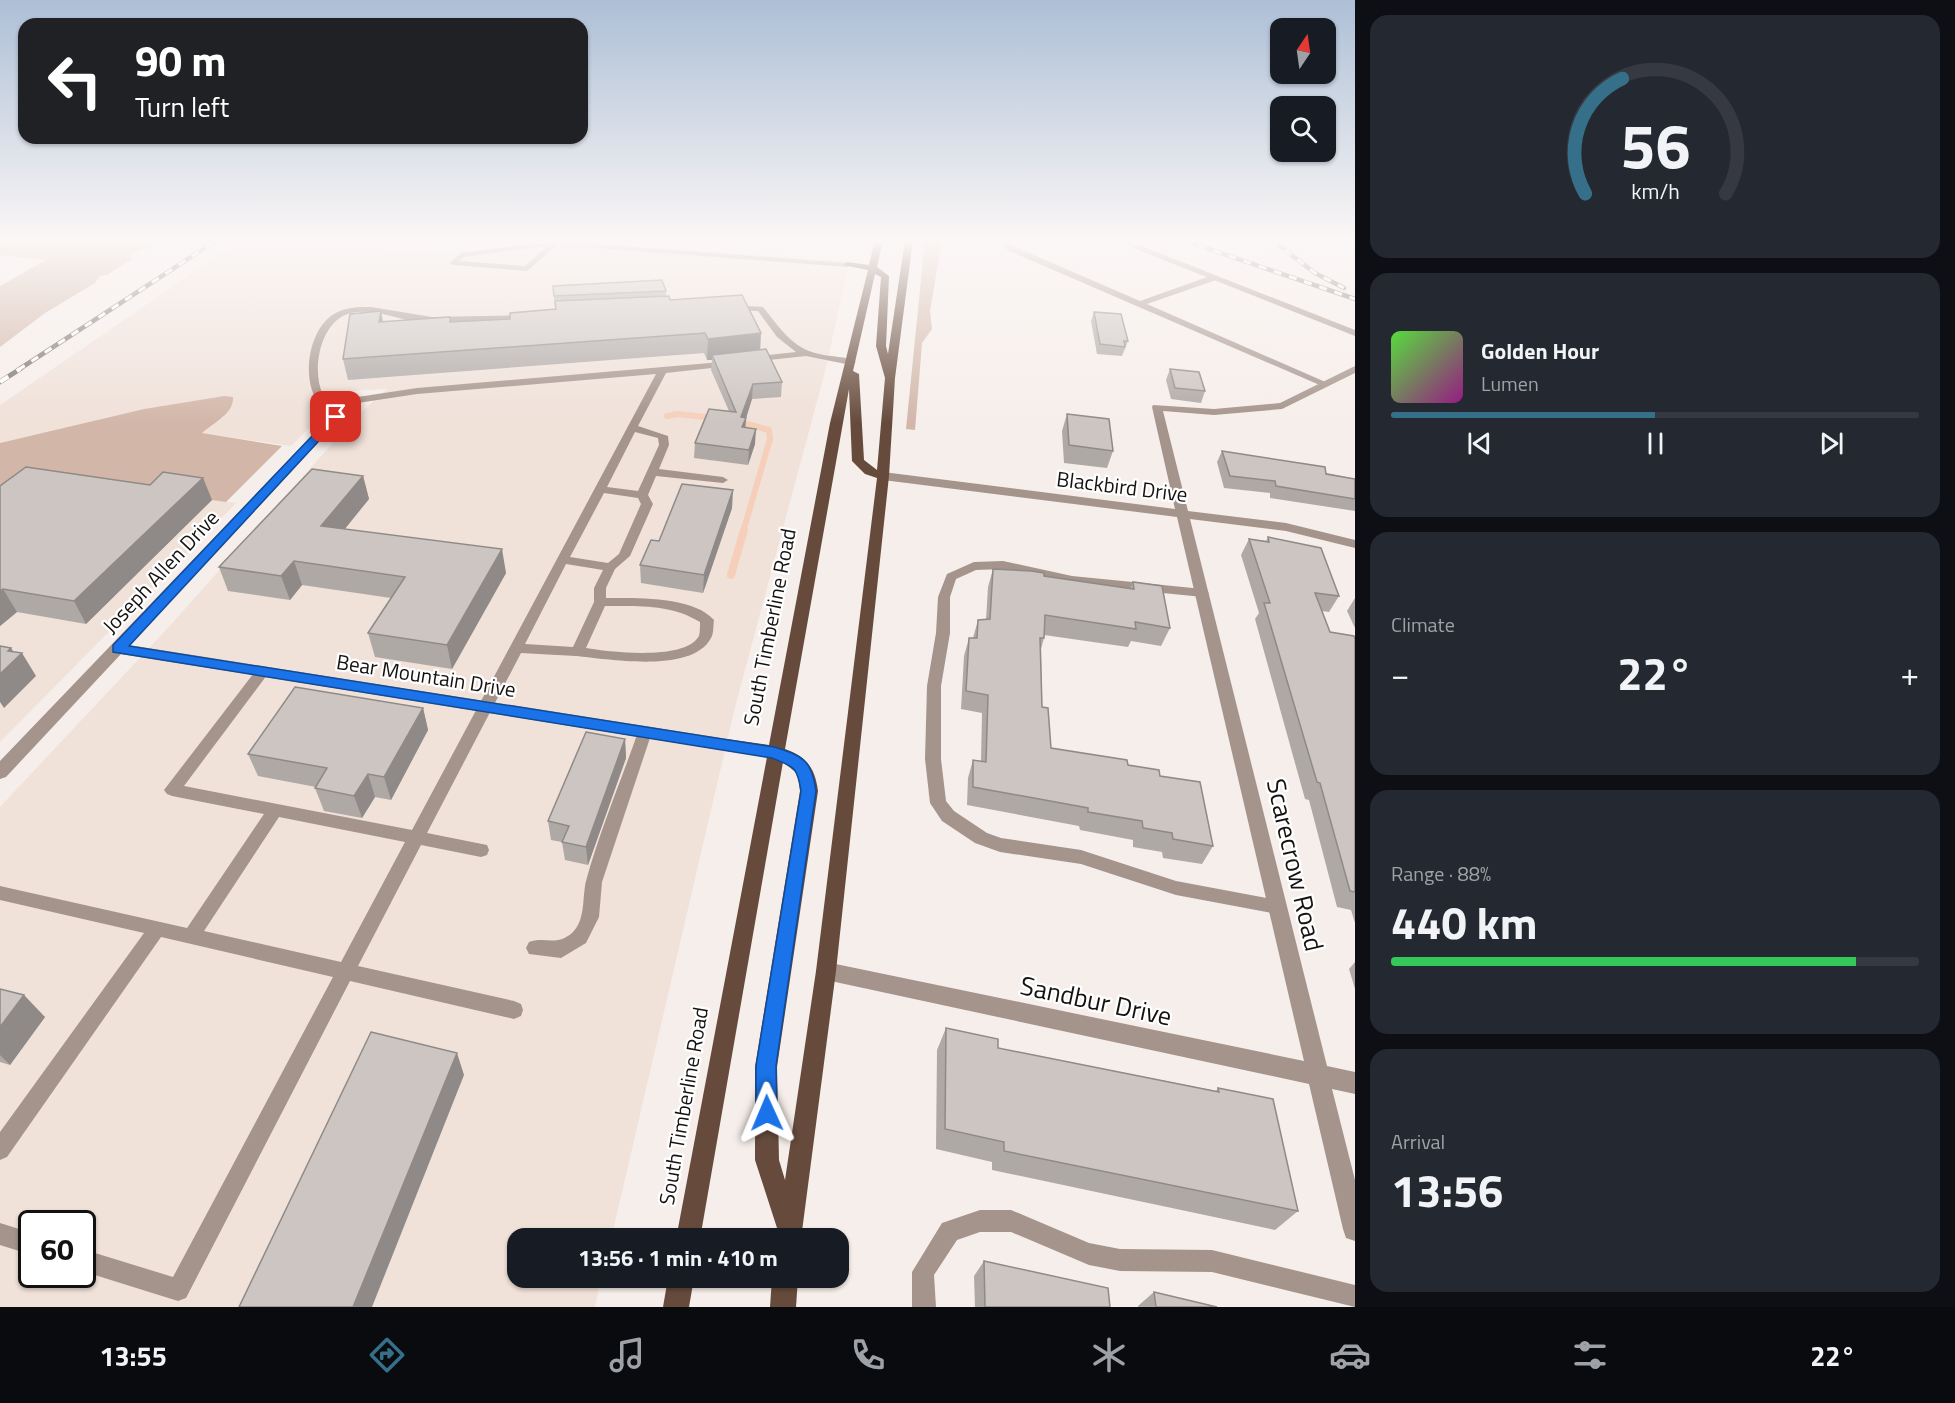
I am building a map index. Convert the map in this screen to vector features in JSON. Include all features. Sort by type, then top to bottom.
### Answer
[{"type":"main road","name":"South Timberline Road","points":[[690,1228],[774,753],[836,423],[865,301]]},
{"type":"main road","points":[[884,301],[881,346],[884,364],[891,378]]},
{"type":"main road","points":[[790,1228],[826,971],[901,301]]},
{"type":"main road","points":[[852,358],[858,461],[869,471],[883,476]]},
{"type":"main road","points":[[727,745],[774,753],[798,762],[806,771],[808,791],[766,1066],[767,1160],[787,1228]]},
{"type":"main road","points":[[676,1307],[679,1288]]},
{"type":"main road","points":[[783,1307],[784,1288]]},
{"type":"street","points":[[1272,301],[1355,333]]},
{"type":"street","points":[[1325,384],[1355,369]]},
{"type":"street","name":"Scarecrow Road","points":[[1325,384],[1282,406],[1247,411],[1214,412],[1157,406],[1355,1229]]},
{"type":"street","name":"Joseph Allen Drive","points":[[0,772],[351,401]]},
{"type":"street","name":"Blackbird Drive","points":[[883,476],[1286,527],[1355,544]]},
{"type":"street","name":"Bear Mountain Drive","points":[[118,648],[727,745]]},
{"type":"street","name":"Sandbur Drive","points":[[826,971],[1355,1083]]},
{"type":"lane","points":[[1134,301],[1325,384]]},
{"type":"lane","points":[[1139,303],[1145,301]]},
{"type":"lane","points":[[724,308],[760,309],[786,344],[804,354]]},
{"type":"lane","points":[[546,317],[417,319],[388,312],[363,310],[341,313],[324,326],[310,373],[319,397],[351,401],[417,391],[662,370],[804,354],[852,358]]},
{"type":"lane","points":[[96,1264],[178,1290],[662,370]]},
{"type":"lane","points":[[632,428],[663,436],[664,446],[642,495]]},
{"type":"lane","points":[[653,472],[723,480]]},
{"type":"lane","points":[[600,489],[642,495]]},
{"type":"lane","points":[[578,652],[600,602],[600,588],[610,567],[624,556],[647,504],[642,495]]},
{"type":"lane","points":[[562,560],[610,567]]},
{"type":"lane","points":[[1203,593],[1072,580],[1003,565],[974,566],[951,577],[944,597],[943,633],[934,686],[933,759],[938,803],[963,828],[1000,845],[1081,857],[1176,888],[1277,907]]},
{"type":"lane","points":[[516,648],[646,658],[700,646],[707,638],[707,620],[698,613],[636,602],[600,602]]},
{"type":"lane","points":[[262,672],[172,790],[481,850]]},
{"type":"lane","points":[[535,948],[561,950],[580,937],[590,917],[594,882],[645,732]]},
{"type":"lane","points":[[191,936],[275,810]]},
{"type":"lane","points":[[0,893],[514,1010]]},
{"type":"lane","points":[[0,1150],[157,929]]},
{"type":"lane","points":[[924,1307],[923,1272],[950,1231],[980,1221],[1011,1221],[1089,1254],[1120,1260],[1212,1261],[1355,1296]]},
{"type":"lane","points":[[0,1234],[18,1240]]},
{"type":"shaded area","points":[[0,301],[65,301],[45,313],[0,347]]},
{"type":"shaded area","points":[[152,301],[840,301],[827,364],[735,707],[614,1228],[507,1228],[507,1288],[599,1288],[595,1307],[0,1307],[0,807],[167,629],[357,416],[387,389],[346,391],[291,446],[202,433],[224,417],[224,396],[144,409],[0,443],[0,405]]},
{"type":"shaded area","points":[[919,301],[932,301],[930,311],[932,329],[922,343],[915,430],[906,429]]},
{"type":"shaded area","points":[[224,396],[233,397],[230,408],[222,418],[202,433],[282,446],[226,502],[52,477],[0,518],[0,443],[144,409]]},
{"type":"shaded area","points":[[52,477],[236,503],[0,742],[0,518]]},
{"type":"building","points":[[555,301],[745,301],[761,333],[708,339],[705,333],[343,359],[350,314],[381,311],[379,322],[450,317],[450,322],[510,319],[510,313],[556,309]]},
{"type":"building","points":[[1094,312],[1121,314],[1128,341],[1124,341],[1125,347],[1100,344]]},
{"type":"building","points":[[766,349],[782,382],[753,384],[741,417],[746,418],[742,427],[756,429],[749,450],[695,443],[709,409],[736,412],[712,355]]},
{"type":"building","points":[[1170,369],[1199,372],[1205,391],[1175,388]]},
{"type":"building","points":[[1067,414],[1109,419],[1113,451],[1069,445]]},
{"type":"building","points":[[1222,451],[1325,467],[1326,474],[1355,479],[1355,499],[1276,486],[1275,481],[1230,476]]},
{"type":"building","points":[[26,467],[150,485],[163,472],[203,478],[74,601],[3,589],[0,591],[0,486]]},
{"type":"building","points":[[312,469],[363,476],[321,526],[502,549],[447,645],[368,633],[405,577],[294,561],[281,576],[219,567]]},
{"type":"building","points":[[682,484],[733,490],[704,575],[640,565],[651,540],[659,541]]},
{"type":"building","points":[[1268,537],[1321,548],[1339,596],[1315,593],[1330,632],[1354,636],[1355,639],[1355,892],[1350,891],[1320,783],[1317,782],[1264,603],[1270,603],[1249,539],[1269,542]]},
{"type":"building","points":[[993,569],[1031,571],[1044,573],[1044,576],[1134,589],[1133,582],[1162,586],[1170,628],[1135,622],[1136,629],[1045,615],[1044,638],[1040,638],[1042,707],[1048,708],[1051,748],[1127,760],[1128,765],[1159,770],[1160,776],[1200,782],[1213,846],[1173,839],[1172,833],[1143,828],[1142,821],[1088,812],[1088,808],[973,787],[973,760],[986,762],[988,695],[966,691],[969,638],[977,638],[978,620],[990,619]]},
{"type":"building","points":[[0,646],[11,648],[8,651],[22,653],[0,674]]},
{"type":"building","points":[[295,687],[423,708],[384,777],[368,774],[354,796],[315,788],[327,768],[248,754]]},
{"type":"building","points":[[586,732],[625,739],[586,847],[562,842],[569,826],[548,821]]},
{"type":"building","points":[[0,989],[24,995],[0,1027]]},
{"type":"building","points":[[946,1028],[998,1039],[998,1048],[1219,1092],[1218,1088],[1273,1099],[1298,1211],[1004,1151],[1004,1142],[945,1129]]},
{"type":"building","points":[[371,1032],[457,1053],[353,1307],[239,1307]]},
{"type":"building","points":[[984,1261],[1108,1288],[1110,1307],[985,1307]]},
{"type":"building","points":[[1154,1292],[1217,1307],[1156,1307]]},
{"type":"waterway","points":[[667,416],[677,414],[716,418]]},
{"type":"waterway","points":[[736,421],[769,430],[770,439],[743,532]]},
{"type":"waterway","points":[[731,575],[744,530]]},
{"type":"railway","points":[[18,370],[124,301]]},
{"type":"railway","points":[[0,382],[20,369]]},
{"type":"route","points":[[336,417],[118,648],[774,753],[788,756],[798,762],[806,771],[808,791],[766,1066],[767,1113]]}]
